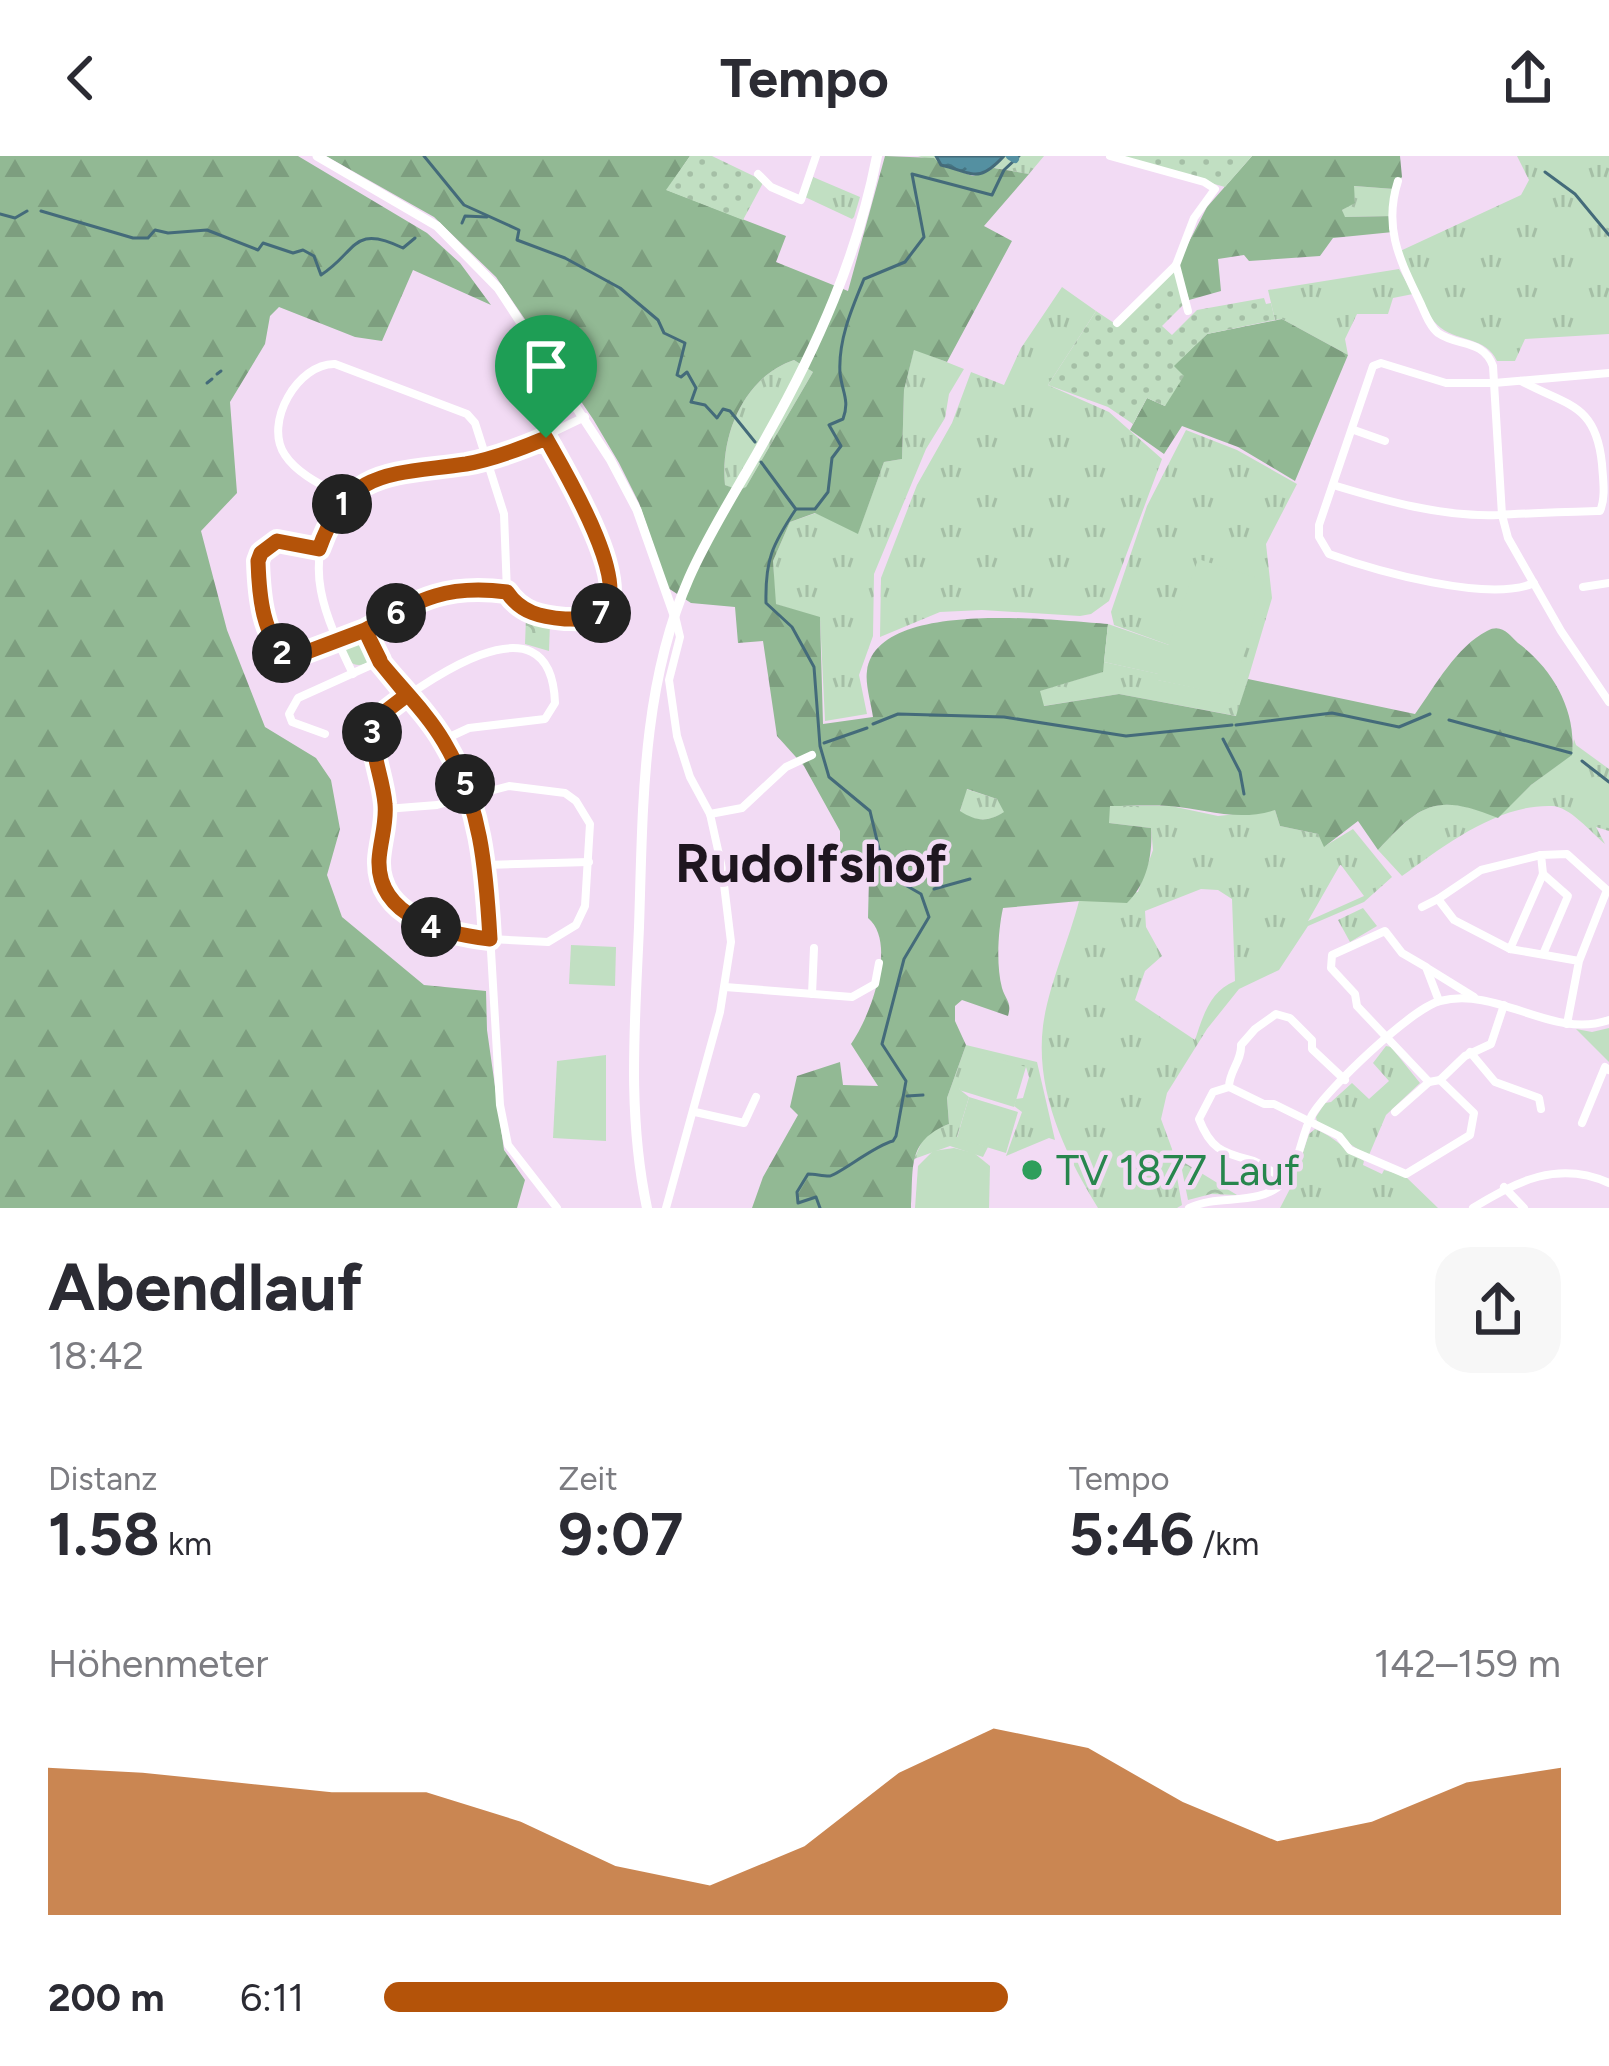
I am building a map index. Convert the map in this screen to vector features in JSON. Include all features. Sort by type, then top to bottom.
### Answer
[{"type":"main road","points":[[646,1208],[636,1156],[633,1094],[644,806],[655,692],[674,615],[722,514],[801,375],[854,250],[877,156]]},
{"type":"street","points":[[317,156],[436,226],[498,288],[585,417],[637,510],[674,615],[680,637],[669,680],[677,736],[690,777],[710,814],[731,941],[725,987],[695,1112],[666,1208]]},
{"type":"street","points":[[758,174],[771,187],[801,200],[816,156]]},
{"type":"street","points":[[1110,156],[1214,186],[1194,218],[1176,265],[1117,323]]},
{"type":"street","points":[[1398,181],[1395,253],[1429,322],[1439,334],[1489,355],[1508,538],[1609,702]]},
{"type":"street","points":[[1176,265],[1188,311]]},
{"type":"street","points":[[1534,583],[1505,590],[1473,590],[1329,554],[1319,537],[1319,525],[1376,363],[1446,383],[1609,373]]},
{"type":"street","points":[[346,498],[288,461],[280,448],[280,420],[304,373],[314,366],[335,364],[466,414],[475,423],[489,459],[504,514],[507,592],[522,610],[562,619],[598,616],[608,603],[607,568],[594,526],[546,438]]},
{"type":"street","points":[[1333,485],[1400,505],[1502,515],[1600,512],[1606,489],[1596,430],[1586,415],[1519,380]]},
{"type":"street","points":[[352,674],[320,597],[319,549],[328,523],[346,498],[380,476],[489,459],[546,438],[585,417]]},
{"type":"street","points":[[1354,430],[1385,441]]},
{"type":"street","points":[[319,549],[277,541],[261,553],[258,572],[266,620],[281,652],[291,658],[365,630],[434,595],[465,588],[507,592]]},
{"type":"street","points":[[1583,586],[1609,583]]},
{"type":"street","points":[[365,630],[380,662],[443,740],[471,796],[486,865],[500,1105],[508,1145],[557,1208]]},
{"type":"street","points":[[386,808],[436,805],[509,786],[565,793],[590,824],[585,906],[576,925],[548,942],[490,939],[432,928],[387,891],[379,858],[386,808],[372,730],[377,718],[440,672],[506,648],[530,652],[548,668],[555,703],[545,718],[470,728],[443,740]]},
{"type":"street","points":[[326,734],[292,722],[289,714],[298,698],[380,662]]},
{"type":"street","points":[[710,814],[742,808],[785,767],[812,754]]},
{"type":"street","points":[[1422,907],[1481,870],[1541,855],[1567,854],[1607,890],[1580,961],[1567,1024]]},
{"type":"street","points":[[1510,949],[1544,874],[1541,855]]},
{"type":"street","points":[[486,865],[589,862]]},
{"type":"street","points":[[1544,874],[1568,896],[1544,952]]},
{"type":"street","points":[[1450,915],[1456,889]]},
{"type":"street","points":[[1438,899],[1450,915],[1480,931],[1488,941],[1527,954],[1544,952],[1580,961]]},
{"type":"street","points":[[1597,918],[1609,920]]},
{"type":"street","points":[[1286,1181],[1209,1144],[1199,1119],[1214,1093],[1229,1087],[1264,1105],[1274,1104],[1339,1136],[1350,1150],[1406,1174],[1470,1135],[1474,1113],[1387,1038],[1330,968],[1332,955],[1385,931],[1402,953],[1474,998]]},
{"type":"street","points":[[812,994],[814,948]]},
{"type":"street","points":[[725,987],[852,997],[875,984],[879,963]]},
{"type":"street","points":[[1426,968],[1439,1001]]},
{"type":"street","points":[[1189,1208],[1208,1201],[1269,1195],[1286,1181],[1322,1099],[1413,1013],[1439,1001],[1474,998],[1567,1024],[1593,1026],[1609,1020]]},
{"type":"street","points":[[1395,1112],[1470,1052],[1491,1044],[1504,1005]]},
{"type":"street","points":[[1229,1087],[1242,1055],[1241,1045],[1276,1014],[1290,1018],[1312,1040],[1312,1049],[1345,1080]]},
{"type":"street","points":[[1470,1052],[1495,1082],[1539,1098],[1540,1109]]},
{"type":"street","points":[[1582,1124],[1598,1080],[1605,1067],[1609,1070]]},
{"type":"street","points":[[695,1112],[744,1124],[756,1097]]},
{"type":"street","points":[[1473,1208],[1504,1187],[1542,1174],[1567,1172],[1609,1183]]},
{"type":"street","points":[[1504,1187],[1524,1208]]},
{"type":"green space","points":[[0,156],[298,156],[427,233],[460,263],[491,305],[413,270],[382,341],[355,337],[279,307],[270,316],[265,344],[230,402],[237,493],[201,531],[227,630],[265,727],[316,758],[331,780],[340,829],[327,875],[342,917],[424,985],[486,991],[504,1150],[525,1180],[517,1208],[0,1208]]},
{"type":"green space","points":[[326,156],[690,156],[667,190],[786,236],[776,262],[848,291],[885,156],[934,158],[973,176],[994,168],[1029,174],[984,226],[1012,241],[947,362],[914,350],[904,390],[902,459],[884,462],[858,534],[815,513],[790,522],[773,561],[776,604],[820,617],[823,724],[873,717],[867,671],[878,648],[902,632],[934,623],[1012,618],[1108,624],[1103,672],[1040,691],[1044,706],[1119,694],[1236,716],[1248,679],[1415,714],[1466,647],[1497,628],[1530,653],[1560,692],[1570,722],[1572,755],[1531,785],[1498,818],[1460,806],[1431,807],[1406,822],[1378,850],[1358,821],[1324,847],[1318,834],[1280,826],[1275,810],[1235,815],[1169,806],[1110,806],[1109,823],[1151,828],[1144,878],[1127,903],[1080,901],[1003,908],[998,959],[1008,1016],[962,1000],[955,1006],[955,1021],[966,1045],[947,1098],[949,1124],[919,1148],[911,1208],[752,1208],[763,1177],[798,1115],[790,1107],[797,1076],[840,1062],[843,1085],[878,1086],[851,1044],[873,999],[881,962],[877,929],[868,918],[869,878],[840,875],[840,831],[804,766],[777,736],[763,641],[738,643],[735,607],[691,603],[668,588],[639,503],[593,419],[496,277],[434,217]],"holes":[[[794,360],[813,372],[746,487],[739,490],[725,485],[727,447],[739,410],[761,380]],[[967,789],[997,799],[1004,812],[982,819],[960,811]]]},
{"type":"green space","points":[[690,156],[712,156],[764,181],[743,220],[666,190]]},
{"type":"green space","points":[[918,156],[1044,156],[1029,174],[995,168],[981,176]]},
{"type":"green space","points":[[1114,156],[1252,156],[1225,187]]},
{"type":"green space","points":[[1252,156],[1400,156],[1402,177],[1394,189],[1354,186],[1355,203],[1342,210],[1345,217],[1393,216],[1393,232],[1333,238],[1320,256],[1218,259],[1221,291],[1189,300],[1178,263],[1207,207]]},
{"type":"green space","points":[[1517,156],[1609,156],[1609,334],[1525,339],[1515,361],[1497,361],[1486,348],[1434,321],[1398,252],[1521,195],[1529,180]]},
{"type":"green space","points":[[813,177],[860,197],[852,219],[805,197]]},
{"type":"green space","points":[[1353,186],[1394,189],[1393,216],[1344,217],[1342,210],[1355,202]]},
{"type":"green space","points":[[1399,269],[1413,294],[1393,298],[1388,314],[1357,314],[1345,339],[1348,355],[1282,319],[1275,320],[1268,290]]},
{"type":"green space","points":[[1175,270],[1184,304],[1162,326],[1172,335],[1197,310],[1264,298],[1266,304],[1271,303],[1275,320],[1207,334],[1174,366],[1184,376],[1165,406],[1147,398],[1133,424],[1108,407],[1048,385],[1096,311],[1114,323]]},
{"type":"green space","points":[[1062,287],[1096,311],[1048,385],[1109,412],[1162,459],[1109,601],[1080,616],[940,612],[880,637],[881,578],[917,485],[952,423],[971,372],[1004,385],[1021,348]]},
{"type":"green space","points":[[1282,319],[1348,355],[1295,481],[1238,447],[1182,426],[1164,454],[1130,430],[1147,398],[1165,406],[1173,366],[1207,334]]},
{"type":"green space","points":[[914,349],[964,369],[949,394],[945,418],[926,449],[874,574],[873,636],[859,675],[867,714],[825,721],[820,618],[775,604],[773,561],[790,522],[816,513],[858,533],[884,462],[902,459],[904,390]]},
{"type":"green space","points":[[794,360],[813,372],[746,487],[739,491],[725,485],[727,447],[739,410],[761,380]]},
{"type":"green space","points":[[1186,430],[1237,450],[1297,484],[1266,544],[1272,598],[1237,716],[1119,694],[1043,706],[1039,691],[1102,672],[1104,662],[1159,674],[1158,680],[1232,695],[1169,645],[1114,625],[1111,612],[1147,506]]},
{"type":"green space","points":[[1198,559],[1264,580],[1232,696],[1157,680],[1158,674],[1104,662],[1108,624],[1169,645]]},
{"type":"green space","points":[[526,617],[550,623],[549,651],[525,644]]},
{"type":"green space","points":[[359,637],[369,641],[373,651],[369,661],[359,665],[349,661],[345,651],[349,641]]},
{"type":"green space","points":[[1574,739],[1609,769],[1609,831],[1596,827],[1605,844],[1559,807],[1532,807],[1498,817],[1571,755]]},
{"type":"green space","points":[[966,789],[997,799],[1005,812],[982,820],[960,812]]},
{"type":"green space","points":[[1460,805],[1498,817],[1402,876],[1378,850],[1406,822],[1431,807]]},
{"type":"green space","points":[[1109,806],[1171,806],[1218,816],[1275,810],[1280,826],[1318,834],[1325,846],[1353,829],[1392,877],[1364,902],[1308,926],[1279,970],[1239,989],[1207,1029],[1167,1093],[1161,1119],[1172,1149],[1182,1205],[1177,1208],[1098,1208],[1064,1144],[1048,1098],[1043,1026],[1079,901],[1138,892],[1153,850],[1151,828],[1109,823]],"holes":[[[1340,865],[1364,896],[1308,921]],[[1201,889],[1218,890],[1232,899],[1235,981],[1213,998],[1195,1040],[1135,1000],[1145,971],[1162,956],[1146,927],[1145,911]]]},
{"type":"green space","points":[[1363,908],[1377,926],[1350,942],[1338,920]]},
{"type":"green space","points":[[571,945],[616,947],[615,986],[569,984]]},
{"type":"green space","points":[[1609,1028],[1609,1062],[1576,1029]]},
{"type":"green space","points":[[966,1045],[1037,1062],[1055,1140],[1049,1138],[1006,1156],[1022,1112],[1014,1106],[1016,1099],[1023,1098],[1029,1077],[1026,1067],[959,1089],[969,1097],[957,1137],[988,1147],[983,1157],[950,1146],[914,1159],[926,1133],[949,1124],[947,1098]]},
{"type":"green space","points":[[1386,1046],[1420,1083],[1386,1115],[1369,1155],[1316,1117],[1325,1103],[1352,1083],[1369,1099],[1389,1081],[1373,1063]]},
{"type":"green space","points":[[971,1050],[1026,1067],[1014,1107],[959,1090]]},
{"type":"green space","points":[[606,1055],[606,1141],[553,1138],[557,1061]]},
{"type":"green space","points":[[969,1097],[1018,1112],[1006,1153],[957,1138]]},
{"type":"green space","points":[[1315,1129],[1364,1161],[1363,1165],[1382,1174],[1384,1170],[1405,1176],[1438,1208],[1280,1208]]},
{"type":"green space","points":[[954,1148],[974,1153],[990,1166],[989,1208],[915,1208],[918,1166],[933,1151]]},
{"type":"green space","points":[[1180,1160],[1237,1195],[1211,1194],[1188,1200]]},
{"type":"water","points":[[936,156],[1004,156],[975,174],[941,165]]},
{"type":"waterway","points":[[424,156],[464,205],[519,230],[517,240],[565,258],[620,288],[658,320],[664,333],[685,343],[677,375],[687,372],[696,388],[691,402],[705,405],[717,418],[723,409],[730,411],[755,442]]},
{"type":"waterway","points":[[1010,156],[1015,159]]},
{"type":"waterway","points":[[797,509],[815,509],[828,492],[832,458],[841,446],[829,425],[843,419],[846,406],[841,348],[864,279],[905,262],[924,237],[912,174],[992,195],[1004,170],[1019,156]]},
{"type":"waterway","points":[[1545,172],[1575,194],[1609,235]]},
{"type":"waterway","points":[[0,214],[15,218],[27,211]]},
{"type":"waterway","points":[[41,211],[133,238],[148,238],[155,230],[207,230],[258,250],[263,243],[293,253],[303,250],[314,256],[321,275],[364,239],[403,248],[415,238]]},
{"type":"waterway","points":[[462,223],[465,216],[487,217]]},
{"type":"waterway","points":[[217,374],[221,371]]},
{"type":"waterway","points":[[207,383],[212,379]]},
{"type":"waterway","points":[[761,462],[795,508]]},
{"type":"waterway","points":[[796,509],[772,553],[766,603],[792,627],[814,667],[820,746],[829,777],[870,811],[879,849],[893,878],[921,894],[929,917],[904,959],[882,1044],[906,1081],[896,1136],[833,1175],[808,1174],[797,1192],[798,1203],[816,1197],[820,1208]]},
{"type":"waterway","points":[[1236,725],[1332,713],[1399,727],[1430,714]]},
{"type":"waterway","points":[[873,724],[898,714],[1004,717],[1126,736],[1232,725]]},
{"type":"waterway","points":[[1449,720],[1571,753]]},
{"type":"waterway","points":[[824,743],[867,728]]},
{"type":"waterway","points":[[1223,739],[1240,772],[1244,794]]},
{"type":"waterway","points":[[1582,761],[1609,782]]},
{"type":"waterway","points":[[934,889],[970,879]]},
{"type":"waterway","points":[[907,1096],[923,1095]]},
{"type":"place","name":"TV 1877 Lauf","points":[[1032,1170]]},
{"type":"district","name":"Rudolfshof","points":[[811,863]]},
{"type":"route","points":[[546,438],[489,459],[380,476],[346,498],[328,523],[319,549],[277,541],[269,544],[258,561],[266,620],[281,652],[291,658],[365,630],[380,662],[407,695],[377,718],[372,730],[386,808],[380,872],[387,891],[405,910],[432,928],[452,934],[490,939],[482,836],[471,796],[443,740],[380,662],[380,660],[365,630],[434,595],[465,588],[507,592],[522,610],[536,615],[586,619],[604,611],[607,568],[594,526],[546,438]]}]
